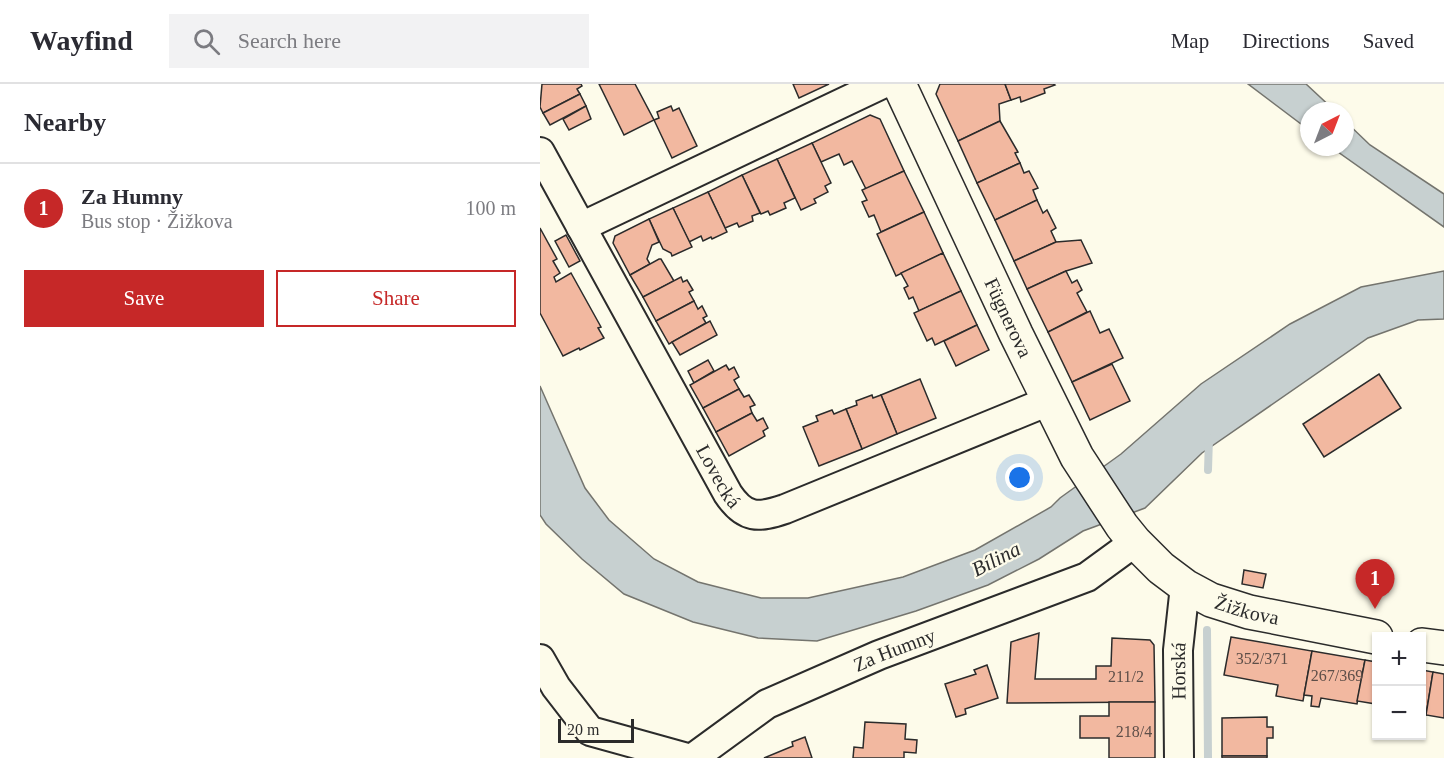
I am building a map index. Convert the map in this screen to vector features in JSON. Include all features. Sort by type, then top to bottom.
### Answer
[{"type":"main road","name":"Fügnerova","points":[[899,84],[1077,457],[1128,534]]},
{"type":"main road","name":"Žižkova","points":[[1128,534],[1161,568],[1185,586],[1211,600],[1249,612],[1372,636]]},
{"type":"main road","points":[[1426,646],[1444,648]]},
{"type":"street","points":[[580,227],[882,84]]},
{"type":"street","name":"Lovecká","points":[[540,152],[728,494],[737,507],[751,514],[767,515],[785,509],[1049,400]]},
{"type":"street","name":"Za Humny","points":[[693,758],[767,704],[879,655],[1088,578],[1128,534]]},
{"type":"street","name":"Horská","points":[[1179,758],[1178,650],[1185,586]]},
{"type":"street","points":[[540,659],[556,687],[590,731],[687,758]]},
{"type":"water","points":[[1248,84],[1306,84],[1325,102],[1300,102],[1300,123]]},
{"type":"water","points":[[1354,130],[1370,145],[1444,194],[1444,227],[1344,156],[1354,156]]},
{"type":"water","name":"Bílina","points":[[1444,271],[1444,319],[1418,320],[1368,338],[1202,453],[1145,508],[1083,531],[1039,559],[988,585],[916,611],[817,641],[758,638],[693,622],[624,594],[582,559],[546,524],[540,515],[540,386],[585,488],[609,520],[654,559],[698,582],[761,598],[808,598],[903,577],[975,550],[1051,507],[1121,454],[1201,384],[1290,324],[1361,287]]},
{"type":"building","points":[[542,84],[581,84],[582,86],[577,89],[580,94],[543,113],[540,107]]},
{"type":"building","points":[[599,84],[635,84],[654,120],[624,135]]},
{"type":"building","points":[[793,84],[829,84],[799,98]]},
{"type":"building","points":[[940,84],[1005,84],[1011,100],[999,104],[1000,121],[958,141],[936,94]]},
{"type":"building","points":[[1005,84],[1055,85],[1044,89],[1045,93],[1021,102],[1020,97],[1011,100]]},
{"type":"building","points":[[580,94],[586,106],[550,125],[543,113]]},
{"type":"building","points":[[586,106],[591,119],[569,130],[563,119]]},
{"type":"building","points":[[671,106],[673,111],[679,108],[697,146],[672,158],[654,120],[659,118],[657,112]]},
{"type":"building","points":[[870,115],[880,119],[904,171],[866,189],[852,161],[844,165],[839,154],[821,162],[812,143]]},
{"type":"building","points":[[1000,121],[1018,152],[1015,153],[1020,163],[977,183],[958,141]]},
{"type":"building","points":[[812,143],[831,183],[825,186],[828,192],[814,199],[816,203],[801,210],[777,159]]},
{"type":"building","points":[[777,159],[795,198],[784,203],[786,208],[770,215],[768,211],[761,214],[742,175]]},
{"type":"building","points":[[1020,163],[1024,173],[1029,171],[1038,188],[1033,190],[1037,200],[995,220],[977,183]]},
{"type":"building","points":[[904,171],[924,212],[881,232],[874,215],[869,217],[862,202],[867,200],[862,190]]},
{"type":"building","points":[[742,175],[760,213],[752,216],[753,221],[739,227],[737,223],[725,228],[708,192]]},
{"type":"building","points":[[708,192],[727,232],[712,239],[711,237],[703,241],[701,236],[689,242],[673,208]]},
{"type":"building","points":[[1037,200],[1043,213],[1047,210],[1056,228],[1051,231],[1056,242],[1014,261],[995,220]]},
{"type":"building","points":[[673,208],[692,247],[672,256],[663,249],[649,219]]},
{"type":"building","points":[[924,212],[943,253],[896,276],[877,234]]},
{"type":"building","points":[[649,219],[659,242],[652,245],[647,259],[650,264],[630,275],[613,243],[615,236]]},
{"type":"building","points":[[540,228],[557,259],[553,261],[560,273],[554,277],[556,282],[571,273],[601,327],[598,328],[604,338],[563,356],[540,313]]},
{"type":"building","points":[[566,235],[580,261],[569,267],[555,241]]},
{"type":"building","points":[[1081,240],[1092,263],[1066,271],[1027,289],[1014,261],[1056,242]]},
{"type":"building","points":[[943,253],[961,291],[919,311],[913,297],[909,299],[904,288],[908,286],[901,273]]},
{"type":"building","points":[[659,259],[674,281],[643,297],[630,275]]},
{"type":"building","points":[[1066,271],[1072,283],[1077,280],[1082,290],[1077,293],[1087,312],[1048,332],[1027,289]]},
{"type":"building","points":[[681,277],[683,282],[687,280],[693,290],[689,292],[694,301],[656,321],[643,297]]},
{"type":"building","points":[[961,291],[977,325],[935,345],[932,338],[927,341],[914,313]]},
{"type":"building","points":[[694,301],[698,309],[702,306],[707,316],[703,318],[706,323],[669,344],[656,321]]},
{"type":"building","points":[[1090,311],[1100,333],[1109,329],[1123,358],[1072,382],[1048,332]]},
{"type":"building","points":[[710,321],[717,335],[680,355],[672,342]]},
{"type":"building","points":[[977,325],[989,350],[956,366],[944,341]]},
{"type":"building","points":[[708,360],[714,371],[694,383],[688,371]]},
{"type":"building","points":[[1112,364],[1130,401],[1090,420],[1072,382]]},
{"type":"building","points":[[726,365],[729,370],[734,367],[739,377],[734,380],[739,389],[703,408],[690,385]]},
{"type":"building","points":[[1379,374],[1401,408],[1324,457],[1303,424]]},
{"type":"building","points":[[920,379],[936,418],[897,434],[881,395]]},
{"type":"building","points":[[739,389],[744,397],[749,395],[755,405],[750,407],[752,413],[716,432],[703,408]]},
{"type":"building","points":[[872,395],[873,398],[881,395],[897,434],[862,449],[846,409],[857,405],[856,401]]},
{"type":"building","points":[[846,409],[862,449],[819,466],[803,427],[818,421],[816,416],[832,410],[834,414]]},
{"type":"building","points":[[752,413],[757,421],[763,418],[768,428],[763,431],[765,436],[729,456],[716,432]]},
{"type":"building","points":[[1244,570],[1266,574],[1263,588],[1242,584]]},
{"type":"building","points":[[1039,633],[1035,679],[1096,679],[1096,666],[1111,666],[1112,638],[1150,640],[1154,645],[1155,702],[1007,703],[1011,642]]},
{"type":"building","points":[[1231,637],[1312,651],[1303,701],[1276,696],[1278,685],[1224,675]]},
{"type":"building","points":[[1312,651],[1365,660],[1357,704],[1321,698],[1319,707],[1311,706],[1312,696],[1304,695]]},
{"type":"building","points":[[1365,660],[1372,661],[1372,703],[1357,701]]},
{"type":"building","points":[[987,665],[998,698],[965,709],[966,714],[956,717],[945,684],[976,674],[974,670]]},
{"type":"building","points":[[1426,671],[1433,672],[1426,715]]},
{"type":"building","points":[[1433,672],[1444,674],[1444,718],[1426,715]]},
{"type":"building","points":[[1109,702],[1155,702],[1155,758],[1109,758],[1109,738],[1080,738],[1080,716],[1109,716]]},
{"type":"building","points":[[1267,717],[1267,727],[1273,727],[1273,738],[1267,738],[1267,756],[1222,756],[1222,718]]},
{"type":"building","points":[[865,722],[906,724],[905,739],[917,740],[916,753],[904,752],[904,758],[853,758],[854,747],[863,748]]},
{"type":"building","points":[[805,737],[812,758],[764,758],[793,746],[792,742]]},
{"type":"building","points":[[1222,756],[1267,756],[1267,758],[1222,758]]},
{"type":"waterway","points":[[1208,470],[1209,438]]},
{"type":"waterway","points":[[1207,630],[1208,758]]},
{"type":"place","name":"Za Humny","points":[[1375,609]]}]
